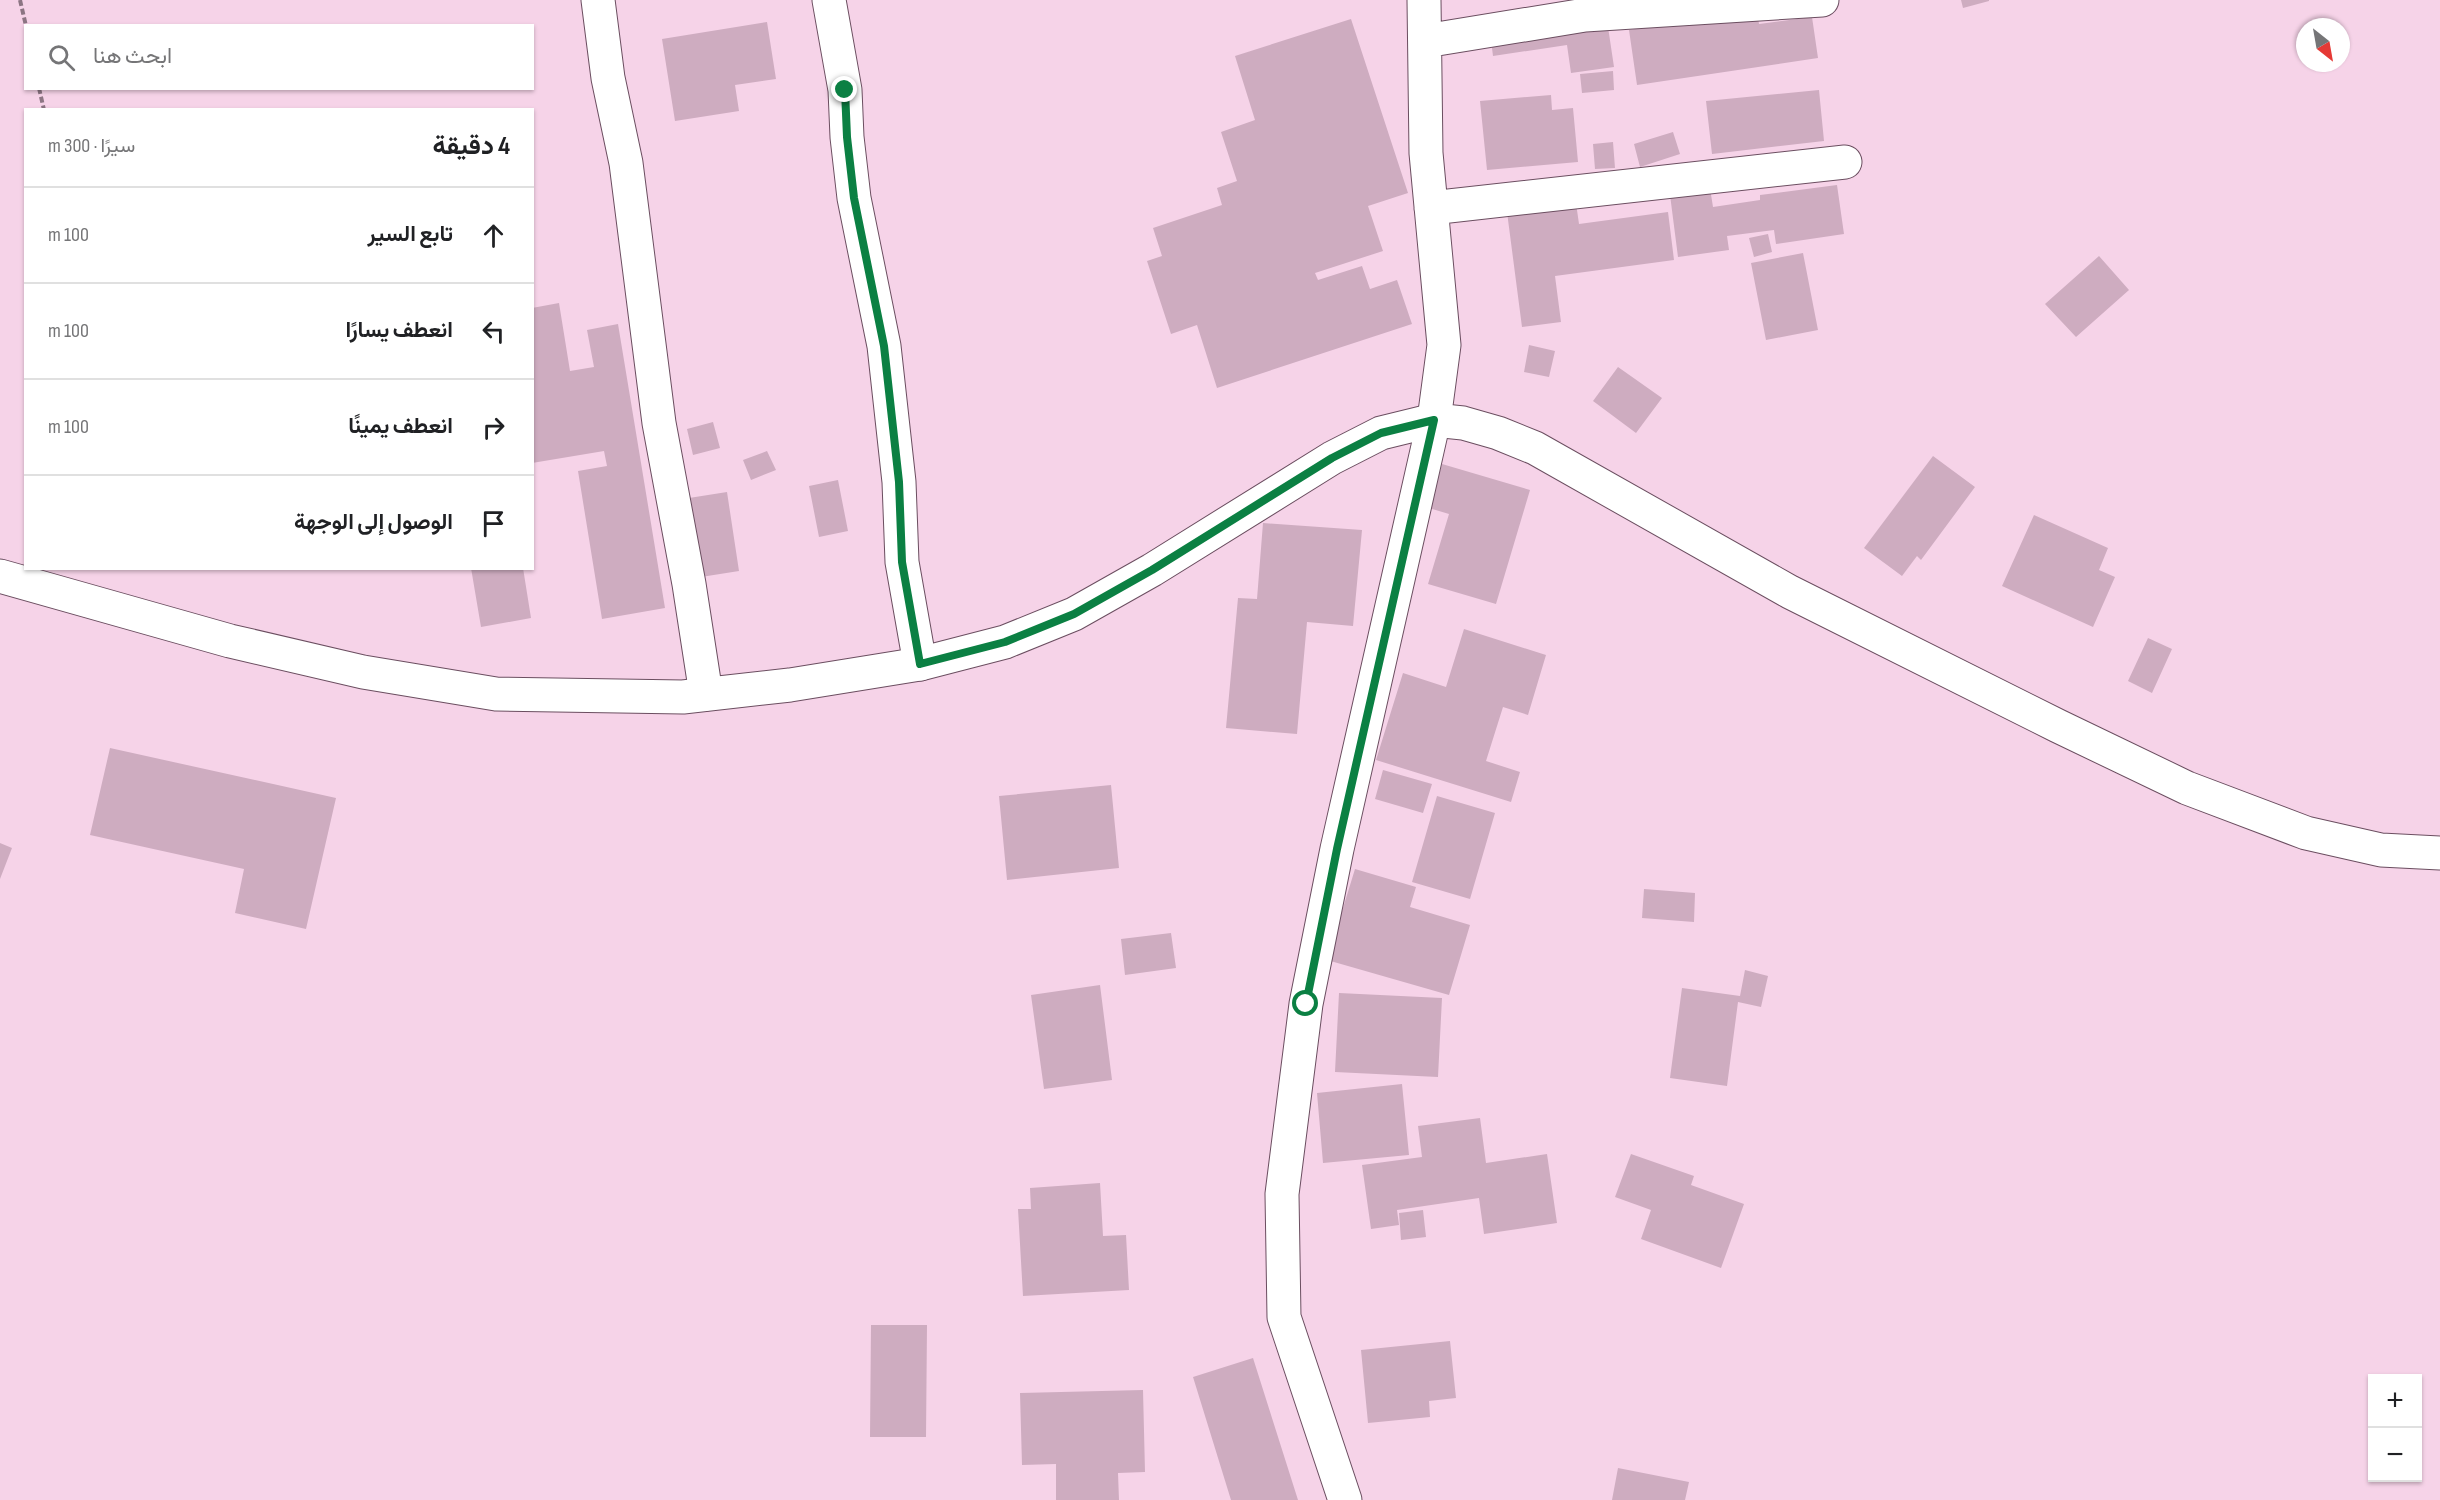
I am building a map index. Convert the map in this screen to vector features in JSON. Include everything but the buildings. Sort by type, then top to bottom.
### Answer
[{"type":"street","points":[[598,0],[608,78],[626,162],[659,423],[689,584],[706,694]]},
{"type":"street","points":[[829,0],[845,90],[847,137],[854,198],[884,346],[899,482],[902,562],[920,664]]},
{"type":"street","points":[[1345,1500],[1284,1317],[1282,1194],[1308,993],[1337,849],[1434,420],[1444,345],[1426,153],[1424,0]]},
{"type":"street","points":[[1425,41],[1585,15],[1822,0]]},
{"type":"street","points":[[1431,208],[1845,162]]},
{"type":"street","points":[[0,576],[230,641],[363,672],[496,694],[662,696],[706,694],[790,685],[920,664],[1005,642],[1074,614],[1152,570],[1332,458],[1381,433],[1434,420],[1463,423],[1486,429],[1535,448],[1790,592],[2187,788],[2306,833],[2381,850],[2440,854]]},
{"type":"path","points":[[20,0],[26,24]]},
{"type":"path","points":[[39,90],[44,108]]},
{"type":"route","points":[[845,90],[847,137],[854,198],[884,346],[899,482],[902,562],[920,664],[1005,642],[1074,614],[1152,570],[1332,458],[1381,433],[1434,420],[1337,849],[1306,1004]]}]
